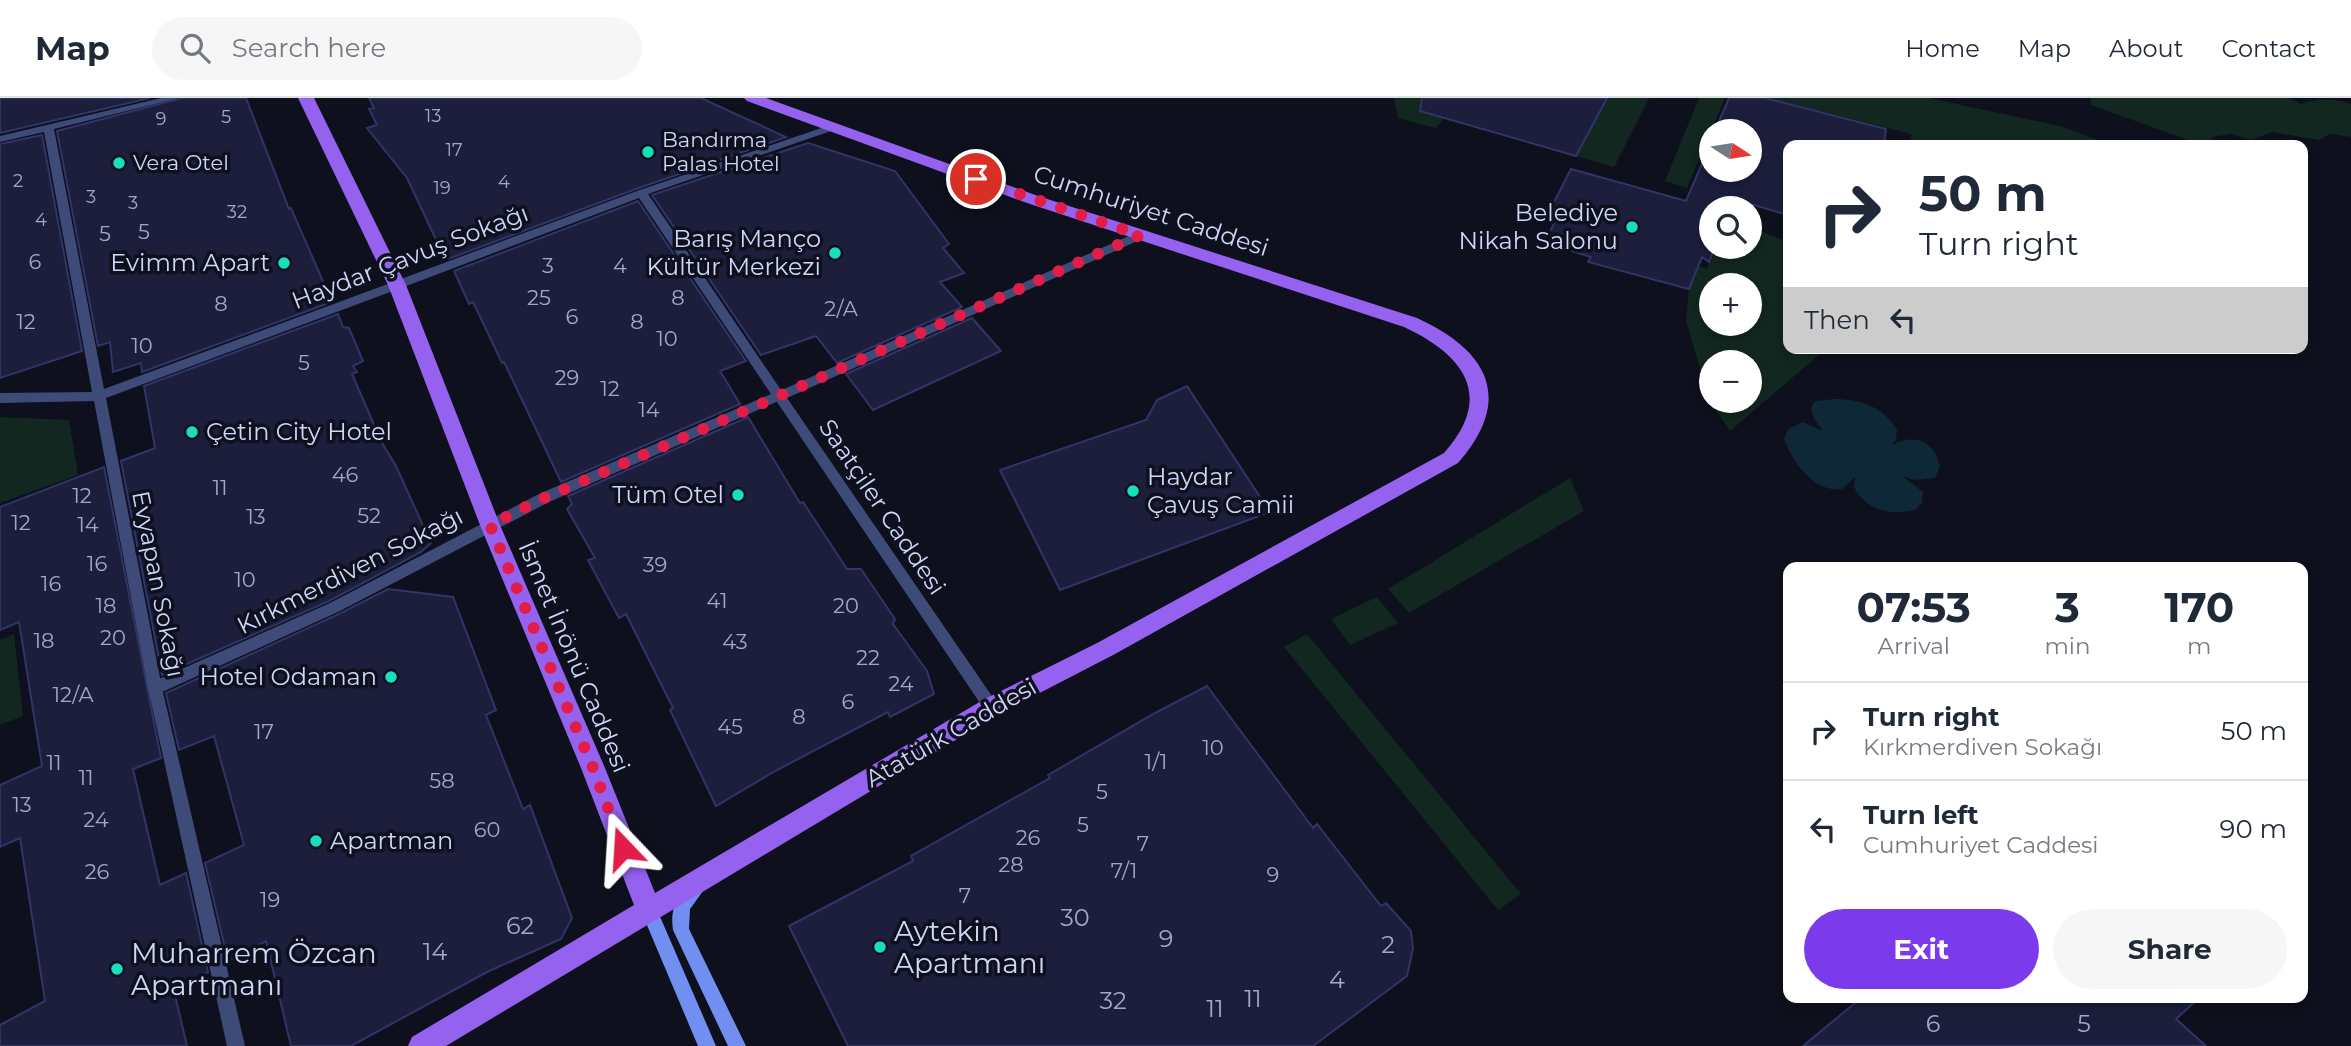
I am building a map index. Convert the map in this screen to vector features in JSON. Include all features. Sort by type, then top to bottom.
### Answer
[{"type":"main road","name":"İsmet İnönü Caddesi","points":[[306,98],[397,285],[490,525],[707,1046]]},
{"type":"main road","name":"Cumhuriyet Caddesi","points":[[752,98],[830,128],[1140,235],[1355,304],[1431,333],[1451,346],[1471,372],[1481,402],[1478,422]]},
{"type":"main road","name":"Atatürk Caddesi","points":[[421,1046],[991,707],[1107,648],[1451,458],[1468,442],[1478,422]]},
{"type":"main road","points":[[737,1046],[681,930],[679,911],[686,898],[742,855]]},
{"type":"street","points":[[0,139],[174,98]]},
{"type":"street","name":"Evyapan Sokağı","points":[[48,127],[155,688],[236,1046]]},
{"type":"street","name":"Haydar Çavuş Sokağı","points":[[0,398],[98,396],[641,193],[830,128]]},
{"type":"street","name":"Saatçiler Caddesi","points":[[641,193],[991,707]]},
{"type":"street","name":"Kırkmerdiven Sokağı","points":[[155,688],[335,607],[544,498],[1140,235]]},
{"type":"green space","points":[[1394,98],[1431,98],[1422,112],[1444,118],[1436,128],[1398,118]]},
{"type":"green space","points":[[1607,98],[1649,98],[1614,167],[1576,156]]},
{"type":"green space","points":[[1699,98],[1725,98],[1716,119],[1699,119],[1699,160],[1687,188],[1665,181]]},
{"type":"green space","points":[[1769,98],[1929,98],[2060,126],[2098,140],[1910,140],[1912,134]]},
{"type":"green space","points":[[2091,98],[2289,98],[2301,104],[2320,100],[2338,101],[2351,104],[2351,137],[2330,134],[2319,140],[2272,132],[2251,140],[2231,134],[2213,137],[2212,140],[2188,140],[2091,105]]},
{"type":"green space","points":[[1762,232],[1783,240],[1783,354],[1820,354],[1762,404],[1762,350],[1699,350],[1699,365],[1686,321],[1689,289],[1698,266],[1707,269],[1711,259],[1762,259]]},
{"type":"green space","points":[[1718,413],[1751,413],[1730,431]]},
{"type":"green space","points":[[0,417],[69,420],[78,475],[0,503]]},
{"type":"green space","points":[[1570,478],[1584,511],[1409,613],[1388,589]]},
{"type":"green space","points":[[1377,597],[1398,623],[1350,645],[1331,619]]},
{"type":"green space","points":[[14,634],[23,716],[0,725],[0,640]]},
{"type":"green space","points":[[1307,634],[1521,894],[1498,910],[1284,647]]},
{"type":"water","points":[[1835,399],[1862,403],[1885,415],[1897,430],[1896,440],[1892,445],[1900,441],[1916,440],[1928,445],[1933,451],[1940,467],[1935,478],[1916,480],[1902,476],[1923,492],[1922,503],[1915,510],[1898,512],[1872,506],[1854,487],[1855,477],[1842,489],[1832,489],[1813,481],[1799,466],[1784,439],[1788,429],[1803,422],[1823,431],[1813,417],[1813,405],[1815,401]]},
{"type":"building","points":[[0,98],[150,98],[0,133]]},
{"type":"building","points":[[182,98],[246,98],[289,209],[291,208],[332,302],[142,372],[141,363],[113,372],[110,342],[98,346],[57,131]]},
{"type":"building","points":[[369,98],[701,98],[786,137],[448,259],[441,243],[438,244],[407,178],[367,128],[377,125],[369,109],[374,108]]},
{"type":"building","points":[[1422,98],[1607,98],[1576,156],[1420,111]]},
{"type":"building","points":[[1729,98],[1765,98],[1886,129],[1885,140],[1783,140],[1783,214],[1762,207],[1762,196],[1699,196],[1699,259],[1701,259],[1689,289],[1588,262],[1591,257],[1571,251],[1574,246],[1547,238],[1557,217],[1548,214],[1571,169],[1686,201],[1699,170],[1699,182],[1762,182],[1762,119],[1720,119]]},
{"type":"building","points":[[42,135],[82,351],[0,378],[0,144]]},
{"type":"building","points":[[808,143],[895,171],[949,244],[943,248],[964,273],[940,282],[962,307],[837,363],[816,336],[761,355],[652,195]]},
{"type":"building","points":[[638,201],[746,361],[720,371],[740,404],[561,482],[504,362],[502,363],[473,302],[469,304],[454,271]]},
{"type":"building","points":[[338,314],[343,327],[349,328],[363,361],[353,366],[357,372],[352,374],[431,543],[421,552],[329,601],[162,675],[121,461],[155,448],[144,386]]},
{"type":"building","points":[[972,318],[1001,351],[873,410],[846,374]]},
{"type":"building","name":"Haydar Çavuş Camii","points":[[1187,386],[1270,512],[1060,590],[1000,470],[1146,420],[1157,400]]},
{"type":"building","points":[[748,417],[800,503],[803,502],[847,569],[861,569],[895,619],[893,624],[927,671],[934,694],[890,717],[888,712],[777,770],[716,806],[670,710],[673,708],[626,614],[619,618],[588,560],[595,558],[567,509],[572,504],[568,496]]},
{"type":"building","points":[[104,467],[161,758],[133,769],[160,885],[186,873],[208,972],[174,991],[187,1046],[0,1046],[0,1025],[45,1001],[20,838],[0,847],[0,785],[42,766],[19,622],[0,630],[0,507]]},
{"type":"building","points":[[388,589],[453,597],[496,710],[486,715],[523,809],[530,805],[572,918],[561,939],[487,972],[351,1046],[291,1046],[266,941],[228,961],[205,863],[244,845],[214,736],[179,750],[166,693]]},
{"type":"building","points":[[1207,686],[1313,828],[1317,824],[1381,906],[1386,903],[1411,931],[1413,949],[1407,976],[1313,1046],[848,1046],[789,926],[913,861],[911,856],[1050,778],[1048,775],[1155,713]]},
{"type":"building","points":[[1855,1003],[2194,1003],[2176,1019],[2206,1046],[1803,1046]]},
{"type":"place","name":"Bandırma Palas Hotel","points":[[648,152]]},
{"type":"place","name":"Vera Otel","points":[[119,163]]},
{"type":"place","name":"Belediye Nikah Salonu","points":[[1632,227]]},
{"type":"place","name":"Barış Manço Kültür Merkezi","points":[[835,253]]},
{"type":"place","name":"Evimm Apart","points":[[284,263]]},
{"type":"place","name":"Çetin City Hotel","points":[[192,432]]},
{"type":"place","name":"Haydar Çavuş Camii","points":[[1133,491]]},
{"type":"place","name":"Tüm Otel","points":[[738,495]]},
{"type":"place","name":"Hotel Odaman","points":[[391,677]]},
{"type":"place","name":"Apartman","points":[[316,841]]},
{"type":"place","name":"Aytekin Apartmanı","points":[[880,947]]},
{"type":"place","name":"Muharrem Özcan Apartmanı","points":[[117,969]]},
{"type":"route","points":[[623,848],[593,768],[490,525],[544,498],[1140,235],[976,179]]}]
